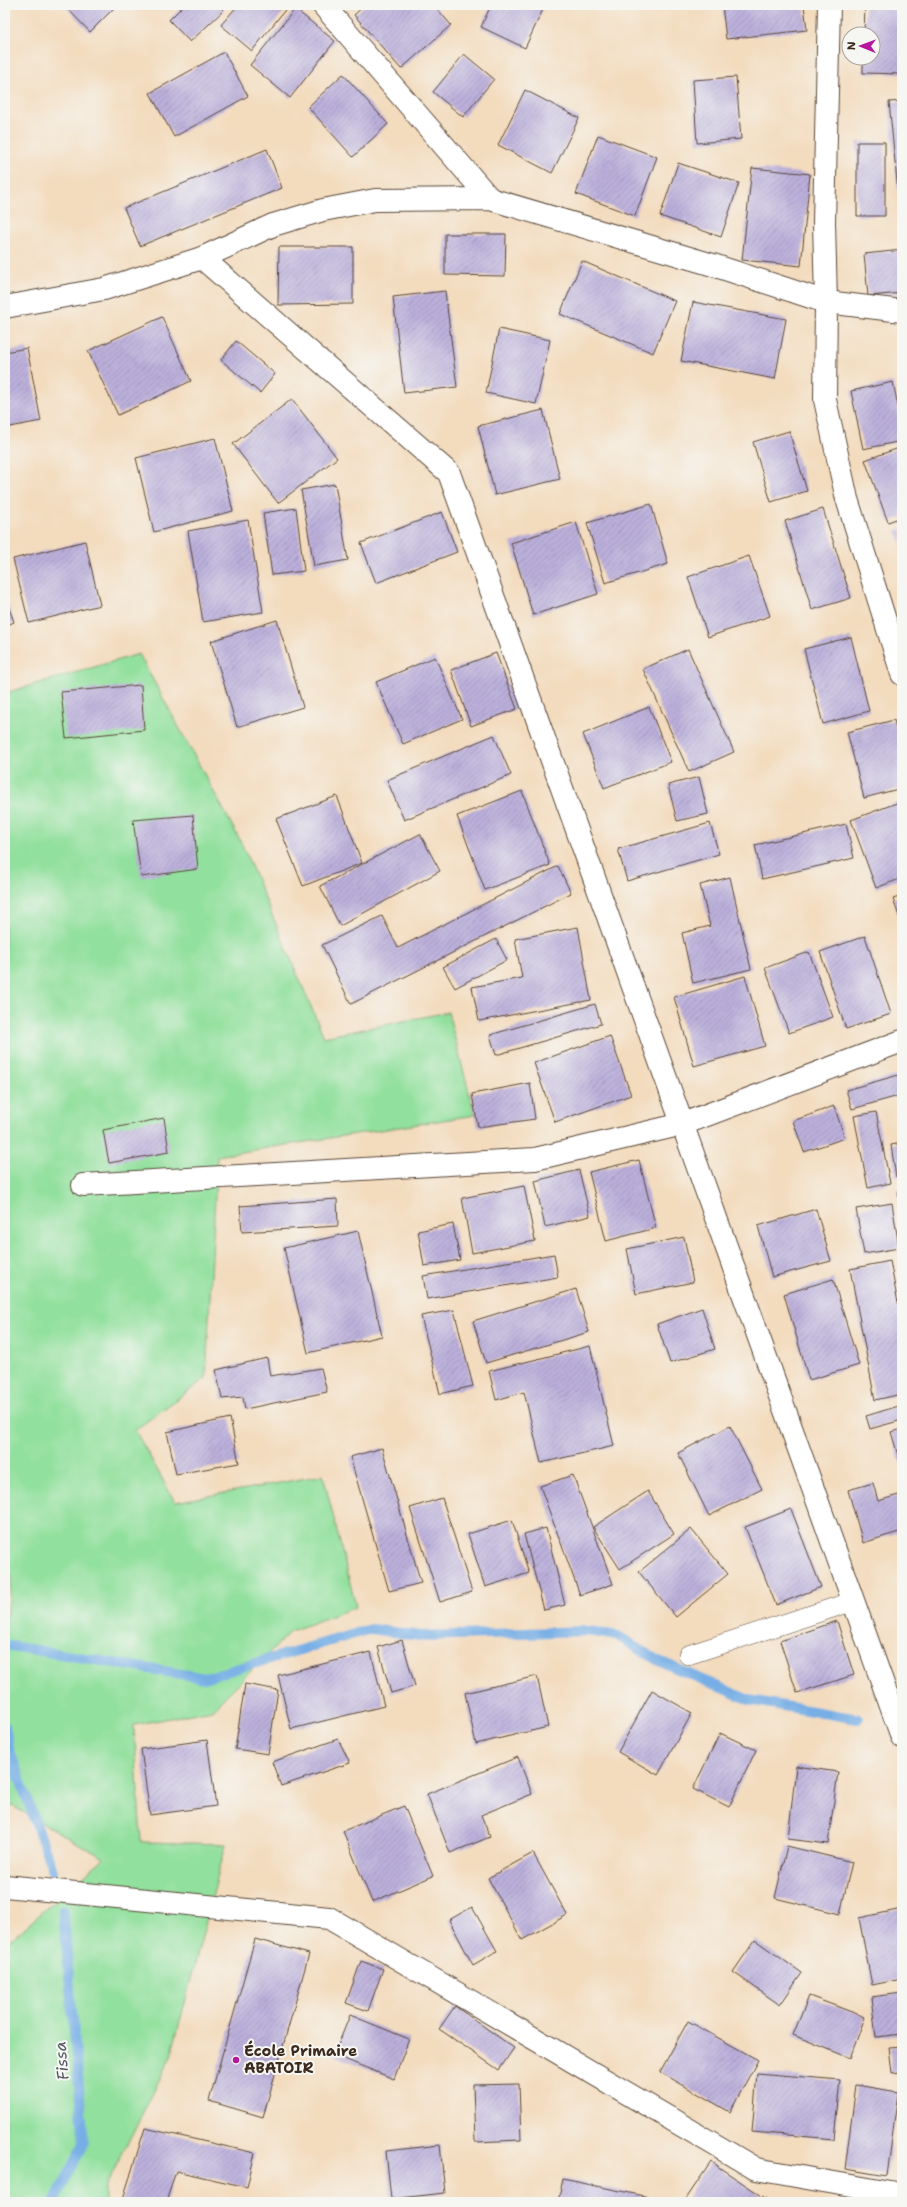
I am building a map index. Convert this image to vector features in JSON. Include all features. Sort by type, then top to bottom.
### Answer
[{"type":"street","points":[[324,5],[490,199]]},
{"type":"street","points":[[829,5],[824,222],[826,302],[825,400],[847,499],[902,674]]},
{"type":"street","points":[[5,308],[104,290],[202,258],[273,225],[323,210],[375,200],[490,199],[713,265],[826,302],[902,311]]},
{"type":"street","points":[[202,258],[449,473],[624,967],[683,1124],[902,1737]]},
{"type":"street","points":[[83,1185],[535,1158],[683,1124],[902,1041]]},
{"type":"street","points":[[5,1886],[329,1918],[756,2169],[902,2195]]},
{"type":"lane","points":[[688,1655],[854,1601]]},
{"type":"green space","points":[[139,654],[240,840],[324,1037],[448,1012],[475,1115],[217,1156],[206,1378],[135,1430],[175,1502],[323,1475],[356,1607],[291,1631],[212,1710],[134,1725],[141,1842],[226,1844],[171,2056],[105,2188],[105,2202],[5,2202],[5,1945],[104,1858],[5,1802],[5,1630],[12,1576],[5,1575],[5,693]]},
{"type":"building","points":[[64,5],[117,5],[90,32]]},
{"type":"building","points":[[184,5],[219,5],[224,10],[190,42],[169,20]]},
{"type":"building","points":[[238,5],[289,5],[252,51],[221,25]]},
{"type":"building","points":[[365,5],[434,5],[451,25],[401,69],[354,15]]},
{"type":"building","points":[[491,5],[545,5],[525,48],[481,27]]},
{"type":"building","points":[[722,5],[804,5],[807,30],[726,39]]},
{"type":"building","points":[[865,5],[902,5],[902,74],[863,73],[863,66],[881,66],[881,26],[864,26]]},
{"type":"building","points":[[295,9],[335,41],[290,98],[250,65]]},
{"type":"building","points":[[224,52],[248,96],[174,137],[150,93]]},
{"type":"building","points":[[464,54],[494,79],[463,117],[433,92]]},
{"type":"building","points":[[343,74],[388,124],[353,157],[308,107]]},
{"type":"building","points":[[736,77],[741,139],[697,143],[693,80]]},
{"type":"building","points":[[525,90],[579,118],[552,173],[498,145]]},
{"type":"building","points":[[902,101],[902,222],[901,222],[889,102]]},
{"type":"building","points":[[598,135],[657,157],[635,216],[576,194]]},
{"type":"building","points":[[857,142],[885,142],[885,216],[857,216]]},
{"type":"building","points":[[267,149],[282,188],[140,246],[124,208]]},
{"type":"building","points":[[678,163],[739,183],[721,237],[660,216]]},
{"type":"building","points":[[752,168],[810,174],[801,266],[742,260]]},
{"type":"building","points":[[445,234],[506,234],[505,276],[445,275]]},
{"type":"building","points":[[279,247],[353,247],[353,304],[278,305]]},
{"type":"building","points":[[902,250],[902,293],[868,296],[864,254]]},
{"type":"building","points":[[582,261],[675,301],[653,353],[560,314]]},
{"type":"building","points":[[445,291],[457,387],[404,393],[393,297]]},
{"type":"building","points":[[693,302],[786,319],[775,379],[681,361]]},
{"type":"building","points":[[162,317],[191,381],[118,415],[88,351]]},
{"type":"building","points":[[499,329],[550,340],[536,404],[486,393]]},
{"type":"building","points":[[236,341],[275,374],[260,393],[221,360]]},
{"type":"building","points":[[27,348],[41,421],[5,428],[5,352]]},
{"type":"building","points":[[893,382],[902,426],[902,441],[863,449],[851,391]]},
{"type":"building","points":[[292,399],[337,458],[278,503],[233,444]]},
{"type":"building","points":[[543,410],[560,479],[495,495],[478,426]]},
{"type":"building","points":[[789,431],[807,491],[771,502],[753,442]]},
{"type":"building","points":[[215,438],[233,511],[154,532],[136,458]]},
{"type":"building","points":[[902,447],[902,517],[888,522],[865,460]]},
{"type":"building","points":[[335,484],[348,560],[314,566],[301,490]]},
{"type":"building","points":[[651,504],[668,564],[605,583],[587,523]]},
{"type":"building","points":[[296,508],[304,571],[272,575],[263,513]]},
{"type":"building","points":[[823,509],[851,598],[812,610],[785,521]]},
{"type":"building","points":[[442,512],[457,552],[376,583],[361,543]]},
{"type":"building","points":[[248,520],[263,612],[203,622],[188,531]]},
{"type":"building","points":[[576,522],[598,594],[533,615],[511,543]]},
{"type":"building","points":[[902,528],[902,544],[896,531]]},
{"type":"building","points":[[85,541],[100,605],[29,623],[13,559]]},
{"type":"building","points":[[749,556],[770,616],[708,637],[688,577]]},
{"type":"building","points":[[5,597],[14,622],[5,626]]},
{"type":"building","points":[[277,620],[303,707],[237,727],[211,641]]},
{"type":"building","points":[[851,637],[869,711],[823,724],[804,649]]},
{"type":"building","points":[[688,649],[734,752],[689,772],[643,669]]},
{"type":"building","points":[[496,653],[517,709],[471,726],[451,670]]},
{"type":"building","points":[[435,657],[462,719],[403,744],[376,682]]},
{"type":"building","points":[[141,685],[144,730],[66,738],[61,692]]},
{"type":"building","points":[[649,707],[671,762],[604,788],[583,734]]},
{"type":"building","points":[[894,720],[902,752],[902,788],[864,798],[847,732]]},
{"type":"building","points":[[494,735],[511,775],[404,820],[387,780]]},
{"type":"building","points":[[699,777],[708,814],[677,821],[668,785]]},
{"type":"building","points":[[522,791],[550,865],[485,890],[457,816]]},
{"type":"building","points":[[337,796],[362,863],[303,886],[276,819]]},
{"type":"building","points":[[902,801],[902,878],[876,888],[851,820]]},
{"type":"building","points":[[193,815],[198,869],[141,877],[133,820]]},
{"type":"building","points":[[710,823],[719,854],[627,881],[618,849]]},
{"type":"building","points":[[846,824],[854,858],[762,879],[755,845]]},
{"type":"building","points":[[420,834],[440,871],[340,926],[320,886]]},
{"type":"building","points":[[558,866],[571,893],[351,1004],[322,945],[382,916],[398,948]]},
{"type":"building","points":[[730,877],[751,969],[693,983],[682,933],[710,926],[700,885]]},
{"type":"building","points":[[902,896],[902,925],[893,899]]},
{"type":"building","points":[[578,927],[591,1000],[479,1021],[472,987],[522,978],[515,939]]},
{"type":"building","points":[[865,936],[891,1014],[846,1029],[820,952]]},
{"type":"building","points":[[496,939],[507,960],[455,988],[443,967]]},
{"type":"building","points":[[809,952],[833,1017],[789,1033],[765,968]]},
{"type":"building","points":[[745,976],[765,1046],[694,1066],[674,997]]},
{"type":"building","points":[[595,1004],[601,1024],[496,1055],[490,1035]]},
{"type":"building","points":[[610,1036],[631,1095],[555,1122],[534,1063]]},
{"type":"building","points":[[902,1074],[902,1095],[852,1109],[846,1090]]},
{"type":"building","points":[[530,1083],[535,1119],[478,1127],[472,1094]]},
{"type":"building","points":[[834,1106],[845,1138],[804,1152],[793,1121]]},
{"type":"building","points":[[876,1112],[890,1183],[868,1188],[854,1116]]},
{"type":"building","points":[[164,1118],[169,1152],[109,1163],[103,1130]]},
{"type":"building","points":[[902,1143],[902,1176],[896,1177],[891,1145]]},
{"type":"building","points":[[639,1160],[656,1228],[606,1241],[589,1172]]},
{"type":"building","points":[[579,1170],[590,1216],[545,1227],[535,1181]]},
{"type":"building","points":[[524,1186],[535,1241],[472,1253],[462,1198]]},
{"type":"building","points":[[902,1189],[902,1210],[901,1210],[898,1190]]},
{"type":"building","points":[[337,1199],[338,1226],[242,1232],[240,1206]]},
{"type":"building","points":[[892,1203],[899,1248],[864,1254],[856,1209]]},
{"type":"building","points":[[816,1209],[831,1261],[772,1277],[758,1226]]},
{"type":"building","points":[[453,1224],[460,1260],[424,1266],[418,1231]]},
{"type":"building","points":[[358,1231],[382,1336],[308,1353],[284,1248]]},
{"type":"building","points":[[684,1237],[693,1282],[636,1294],[627,1249]]},
{"type":"building","points":[[554,1254],[558,1277],[427,1299],[423,1276]]},
{"type":"building","points":[[890,1261],[902,1324],[902,1394],[875,1400],[850,1269]]},
{"type":"building","points":[[833,1279],[859,1365],[809,1380],[784,1294]]},
{"type":"building","points":[[576,1289],[589,1332],[486,1363],[473,1321]]},
{"type":"building","points":[[702,1308],[715,1349],[670,1363],[657,1324]]},
{"type":"building","points":[[454,1310],[473,1386],[440,1394],[421,1316]]},
{"type":"building","points":[[590,1346],[614,1446],[541,1463],[524,1392],[496,1400],[489,1371]]},
{"type":"building","points":[[267,1358],[270,1376],[321,1368],[327,1392],[245,1409],[243,1397],[222,1399],[216,1370]]},
{"type":"building","points":[[902,1405],[902,1420],[870,1429],[866,1416]]},
{"type":"building","points":[[230,1418],[239,1463],[176,1474],[167,1432]]},
{"type":"building","points":[[730,1426],[762,1489],[709,1516],[678,1453]]},
{"type":"building","points":[[902,1429],[902,1469],[891,1432]]},
{"type":"building","points":[[382,1448],[421,1583],[389,1591],[350,1457]]},
{"type":"building","points":[[573,1475],[613,1584],[580,1595],[540,1486]]},
{"type":"building","points":[[873,1483],[878,1501],[902,1494],[902,1531],[863,1543],[848,1490]]},
{"type":"building","points":[[648,1491],[674,1534],[620,1569],[593,1527]]},
{"type":"building","points":[[442,1498],[472,1592],[440,1602],[410,1508]]},
{"type":"building","points":[[791,1509],[821,1587],[776,1605],[745,1527]]},
{"type":"building","points":[[512,1520],[529,1573],[485,1587],[468,1534]]},
{"type":"building","points":[[546,1528],[565,1605],[544,1610],[524,1534]]},
{"type":"building","points":[[691,1529],[728,1574],[676,1617],[639,1572]]},
{"type":"building","points":[[837,1621],[854,1675],[797,1693],[780,1641]]},
{"type":"building","points":[[402,1640],[415,1686],[391,1693],[378,1647]]},
{"type":"building","points":[[371,1652],[384,1706],[291,1729],[278,1675]]},
{"type":"building","points":[[537,1676],[548,1727],[476,1744],[465,1693]]},
{"type":"building","points":[[245,1684],[278,1690],[268,1754],[235,1749]]},
{"type":"building","points":[[652,1690],[692,1713],[658,1775],[618,1752]]},
{"type":"building","points":[[720,1733],[756,1750],[729,1807],[693,1789]]},
{"type":"building","points":[[338,1739],[350,1763],[281,1786],[272,1762]]},
{"type":"building","points":[[207,1740],[216,1806],[150,1815],[141,1749]]},
{"type":"building","points":[[518,1757],[532,1794],[481,1815],[490,1837],[450,1853],[427,1794]]},
{"type":"building","points":[[796,1766],[838,1772],[828,1844],[788,1839]]},
{"type":"building","points":[[404,1806],[433,1876],[372,1902],[343,1831]]},
{"type":"building","points":[[787,1846],[852,1862],[840,1914],[775,1898]]},
{"type":"building","points":[[533,1853],[567,1915],[522,1940],[488,1878]]},
{"type":"building","points":[[472,1907],[497,1951],[473,1965],[449,1920]]},
{"type":"building","points":[[902,1909],[902,1979],[872,1985],[859,1918]]},
{"type":"building","points":[[255,1939],[309,1954],[263,2117],[209,2101]]},
{"type":"building","points":[[755,1940],[802,1973],[780,2005],[733,1972]]},
{"type":"building","points":[[361,1961],[383,1969],[368,2011],[346,2003]]},
{"type":"building","points":[[902,1993],[902,2034],[876,2037],[871,1997]]},
{"type":"building","points":[[809,1996],[865,2017],[850,2058],[793,2035]]},
{"type":"building","points":[[455,2006],[514,2048],[499,2070],[439,2029]]},
{"type":"building","points":[[350,2015],[409,2039],[394,2079],[334,2055]]},
{"type":"building","points":[[688,2021],[758,2060],[730,2112],[660,2072]]},
{"type":"building","points":[[902,2046],[902,2072],[892,2073],[889,2047]]},
{"type":"building","points":[[757,2073],[840,2080],[834,2139],[752,2132]]},
{"type":"building","points":[[519,2084],[521,2140],[475,2142],[473,2085]]},
{"type":"building","points":[[856,2085],[898,2092],[887,2176],[845,2169]]},
{"type":"building","points":[[145,2128],[255,2153],[247,2187],[176,2171],[166,2202],[122,2202]]},
{"type":"building","points":[[440,2145],[445,2193],[391,2199],[386,2151]]},
{"type":"building","points":[[711,2162],[771,2202],[691,2202],[686,2199]]},
{"type":"building","points":[[563,2179],[649,2197],[648,2202],[558,2202]]},
{"type":"waterway","points":[[5,1645],[205,1678],[371,1629],[421,1636],[588,1631],[618,1636],[657,1660],[749,1700],[858,1719]]},
{"type":"waterway","name":"Fissa","points":[[5,1726],[9,1749],[53,1871]]},
{"type":"waterway","name":"Fissa","points":[[54,2202],[84,2143],[63,1910]]},
{"type":"place","name":"École Primaire ABATOIR","points":[[236,2060]]}]
